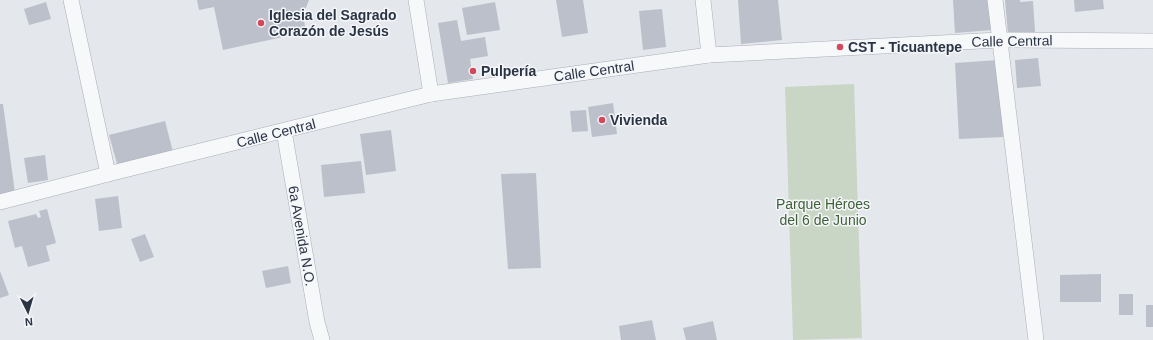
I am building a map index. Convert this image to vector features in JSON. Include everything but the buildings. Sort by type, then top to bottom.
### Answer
[{"type":"street","points":[[72,0],[108,174]]},
{"type":"street","points":[[416,0],[431,94]]},
{"type":"street","points":[[703,0],[709,55]]},
{"type":"street","points":[[995,0],[1036,340]]},
{"type":"street","name":"Calle Central","points":[[0,202],[431,94],[709,55],[1000,40],[1153,41]]},
{"type":"street","name":"6a Avenida N.O.","points":[[284,131],[317,322],[322,340]]},
{"type":"green space","name":"Parque Héroes del 6 de Junio","points":[[854,84],[862,338],[793,340],[785,87]]},
{"type":"place","name":"Iglesia del Sagrado Corazón de Jesús","points":[[261,23]]},
{"type":"place","name":"CST - Ticuantepe","points":[[840,47]]},
{"type":"place","name":"Pulpería","points":[[473,71]]},
{"type":"place","name":"Vivienda","points":[[602,120]]}]
